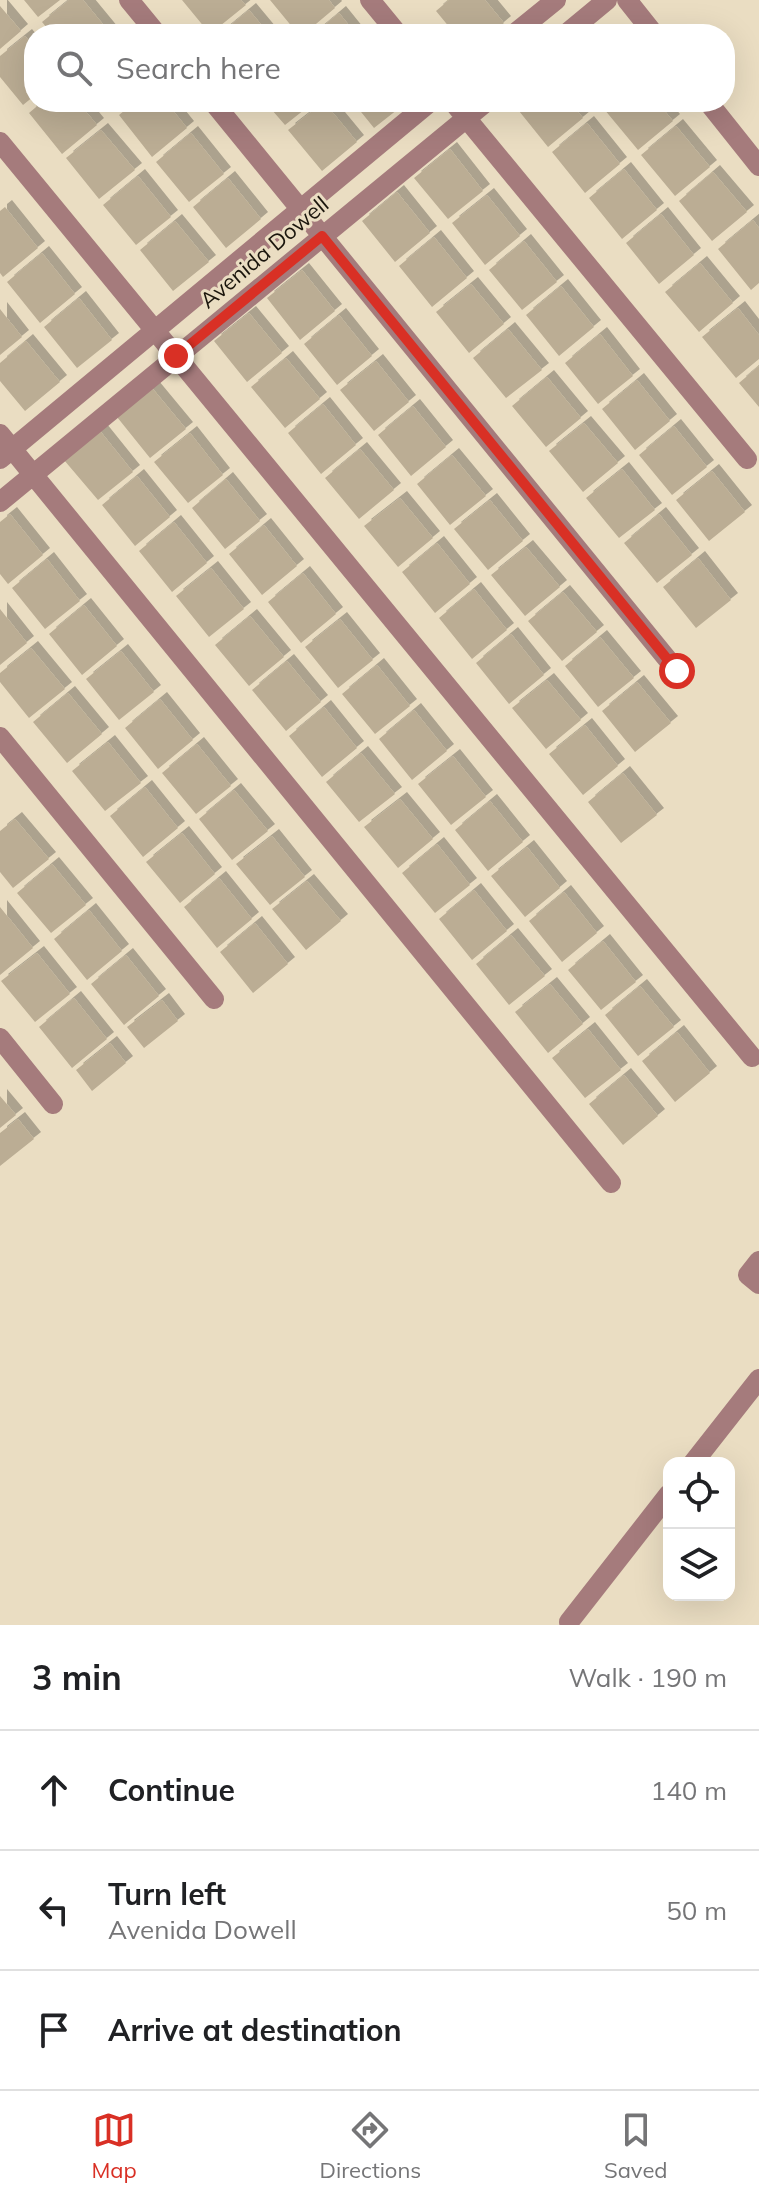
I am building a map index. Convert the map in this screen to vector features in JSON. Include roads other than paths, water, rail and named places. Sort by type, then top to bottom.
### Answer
[{"type":"street","points":[[129,0],[149,24]]},
{"type":"street","points":[[370,0],[390,24]]},
{"type":"street","points":[[526,24],[556,0]]},
{"type":"street","points":[[578,24],[607,0]]},
{"type":"street","points":[[627,0],[646,24]]},
{"type":"street","points":[[221,112],[677,671]]},
{"type":"street","name":"Avenida Dowell","points":[[4,448],[155,330],[418,112]]},
{"type":"street","points":[[462,112],[747,459]]},
{"type":"street","name":"Avenida Dowell","points":[[0,502],[474,112]]},
{"type":"street","points":[[716,112],[759,166]]},
{"type":"street","points":[[0,142],[752,1057]]},
{"type":"street","points":[[4,448],[33,474],[611,1183]]},
{"type":"street","points":[[0,737],[214,999]]},
{"type":"street","points":[[0,1038],[53,1104]]},
{"type":"street","points":[[759,1261],[748,1275],[759,1284]]},
{"type":"street","points":[[698,1457],[759,1379]]},
{"type":"street","points":[[569,1622],[663,1502]]}]
